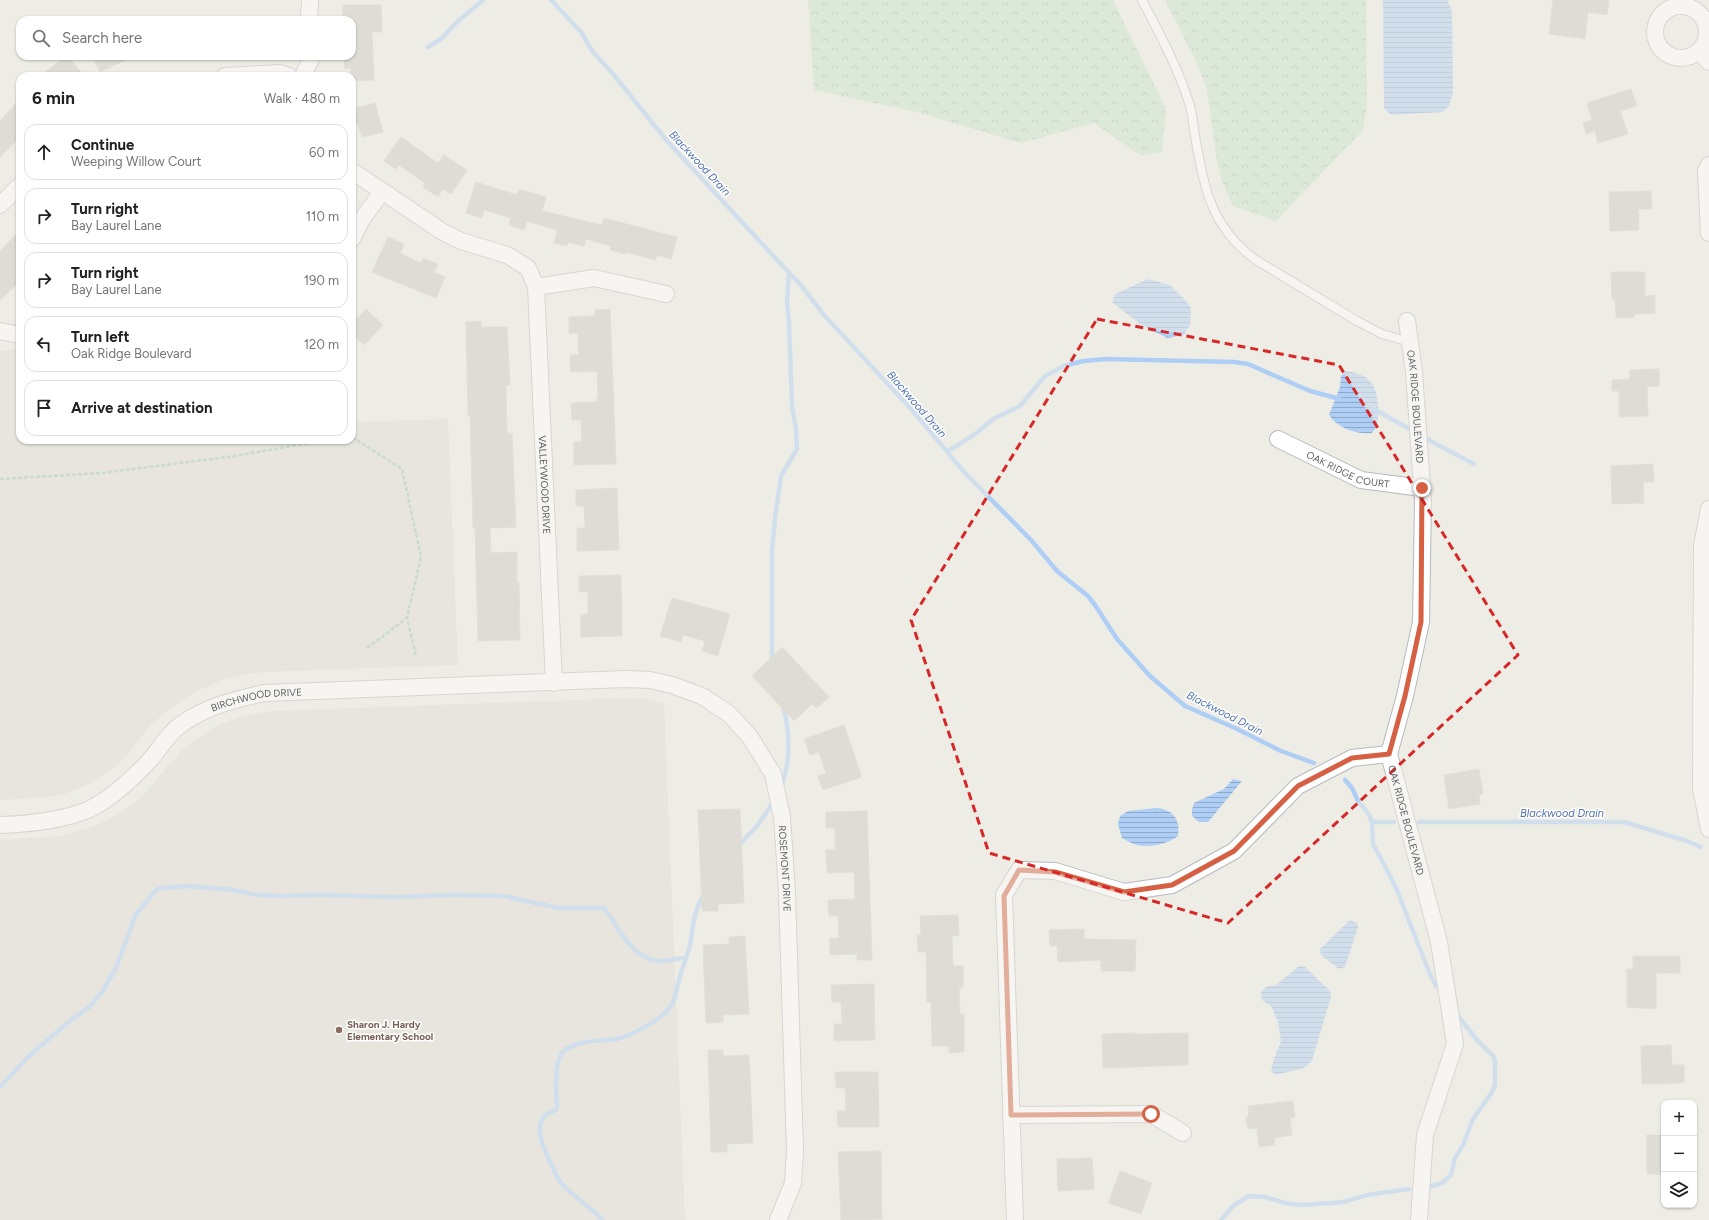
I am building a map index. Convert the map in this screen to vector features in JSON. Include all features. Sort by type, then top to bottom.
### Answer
[{"type":"street","points":[[309,16],[310,0]]},
{"type":"street","points":[[305,72],[310,60]]},
{"type":"street","points":[[1709,165],[1706,171],[1709,233]]},
{"type":"street","name":"VALLEYWOOD DRIVE","points":[[356,175],[455,238],[507,255],[528,268],[536,287],[554,683]]},
{"type":"street","points":[[0,205],[16,189]]},
{"type":"street","points":[[356,231],[362,219],[382,192]]},
{"type":"street","points":[[536,287],[594,278],[666,294]]},
{"type":"street","name":"OAK RIDGE BOULEVARD","points":[[1407,321],[1414,372],[1422,488],[1421,622],[1405,696],[1389,754],[1439,942],[1455,1044],[1425,1135],[1419,1220]]},
{"type":"street","points":[[0,331],[16,334]]},
{"type":"street","name":"OAK RIDGE COURT","points":[[1278,439],[1361,480],[1422,488]]},
{"type":"street","points":[[1709,509],[1702,546],[1701,765],[1701,788],[1709,829]]},
{"type":"street","name":"ROSEMONT DRIVE","points":[[554,683],[626,679],[650,680],[672,685],[702,696],[729,714],[750,737],[773,774],[782,817],[787,884],[795,1152],[793,1183],[778,1220]]},
{"type":"street","name":"BIRCHWOOD DRIVE","points":[[0,825],[58,819],[90,808],[116,792],[149,761],[178,727],[207,709],[232,700],[264,693],[554,683]]},
{"type":"street","points":[[1015,1220],[1004,896],[1019,870],[1055,872],[1124,892],[1172,885],[1234,851],[1298,786],[1352,758],[1389,754]]},
{"type":"street","points":[[1011,1115],[1151,1114],[1184,1133]]},
{"type":"lane","points":[[1142,0],[1183,86],[1190,107],[1205,186],[1210,204],[1220,222],[1234,240],[1245,252],[1256,260],[1357,321],[1382,334],[1410,342]]},
{"type":"path","points":[[356,440],[402,469],[421,557],[407,618],[416,656]]},
{"type":"path","points":[[0,479],[102,473],[235,456],[303,444]]},
{"type":"path","points":[[366,648],[407,618]]},
{"type":"highlighted area","points":[[1097,319],[1339,365],[1518,655],[1228,923],[989,853],[911,620]]},
{"type":"shaded area","points":[[16,349],[16,444],[356,444],[356,422],[448,419],[458,665],[266,672],[242,675],[222,680],[195,692],[169,709],[149,727],[124,759],[92,783],[67,793],[51,797],[0,800],[0,351]]},
{"type":"shaded area","name":"Sharon J. Hardy Elementary School","points":[[628,698],[644,699],[664,703],[685,1220],[0,1220],[0,840],[60,836],[91,827],[107,820],[133,804],[144,794],[182,750],[193,741],[216,726],[242,716],[272,711]]},
{"type":"green space","points":[[808,0],[1113,0],[1166,109],[1162,152],[1141,156],[1094,123],[1021,143],[916,112],[814,90]]},
{"type":"green space","points":[[1165,0],[1366,0],[1367,104],[1363,130],[1276,221],[1233,206],[1222,182],[1216,156],[1207,89],[1196,62]]},
{"type":"water","points":[[1383,0],[1447,0],[1452,11],[1453,92],[1449,106],[1443,112],[1391,115],[1384,108]]},
{"type":"water","points":[[1148,279],[1170,285],[1187,302],[1191,309],[1190,325],[1184,335],[1167,338],[1140,324],[1112,302],[1115,294]]},
{"type":"water","points":[[1346,371],[1364,376],[1372,383],[1378,401],[1378,420],[1372,433],[1360,433],[1348,430],[1337,424],[1329,415],[1340,387],[1341,376]]},
{"type":"water","points":[[1233,779],[1242,781],[1208,822],[1199,822],[1192,816],[1194,803],[1224,789]]},
{"type":"water","points":[[1156,808],[1167,810],[1174,816],[1177,820],[1179,830],[1178,836],[1164,843],[1153,846],[1142,846],[1131,843],[1122,838],[1118,824],[1120,816],[1128,811]]},
{"type":"water","points":[[1350,920],[1358,924],[1358,927],[1345,967],[1339,969],[1321,955],[1320,949]]},
{"type":"water","points":[[1299,966],[1305,967],[1330,991],[1331,997],[1312,1061],[1304,1068],[1276,1075],[1271,1071],[1281,1041],[1278,1022],[1271,1006],[1262,1000],[1261,992],[1266,987],[1276,985]]},
{"type":"building","points":[[1553,0],[1609,0],[1607,15],[1588,12],[1585,39],[1549,34]]},
{"type":"building","points":[[343,5],[381,5],[382,32],[372,32],[374,80],[356,81],[356,72],[351,72],[350,68],[345,69],[344,60],[356,60],[356,16],[343,16]]},
{"type":"building","points":[[61,60],[71,60],[81,72],[45,72]]},
{"type":"building","points":[[94,60],[126,60],[100,72]]},
{"type":"building","points":[[1631,89],[1637,106],[1620,111],[1628,134],[1598,143],[1595,131],[1586,134],[1583,123],[1592,120],[1587,103]]},
{"type":"building","points":[[16,103],[16,141],[0,157],[0,121]]},
{"type":"building","points":[[375,103],[383,132],[362,137],[358,124],[356,125],[356,108]]},
{"type":"building","points":[[401,137],[438,163],[444,155],[467,170],[451,194],[443,189],[438,197],[423,187],[425,183],[399,165],[396,169],[384,161]]},
{"type":"building","points":[[476,182],[517,195],[519,189],[546,197],[542,211],[602,225],[604,218],[677,237],[671,259],[657,255],[655,260],[626,252],[625,254],[610,250],[611,246],[586,239],[584,246],[568,242],[567,246],[554,243],[557,230],[527,221],[524,230],[509,225],[511,218],[484,210],[482,218],[466,213]]},
{"type":"building","points":[[1651,191],[1652,209],[1638,209],[1639,230],[1610,231],[1609,192]]},
{"type":"building","points":[[16,234],[16,285],[0,300],[0,251]]},
{"type":"building","points":[[388,237],[404,244],[400,253],[421,263],[423,258],[438,264],[434,272],[445,277],[436,298],[372,272]]},
{"type":"building","points":[[1611,272],[1645,272],[1645,296],[1655,295],[1655,313],[1634,314],[1634,317],[1616,318],[1615,300],[1612,300]]},
{"type":"building","points":[[366,309],[383,325],[364,345],[356,338],[356,316],[358,318]]},
{"type":"building","points":[[610,309],[616,464],[574,465],[574,442],[582,442],[581,420],[572,420],[571,403],[597,402],[598,396],[597,371],[571,372],[570,355],[579,355],[578,333],[569,333],[569,317],[595,316],[595,310]]},
{"type":"building","points":[[481,321],[481,327],[507,327],[510,385],[506,385],[507,433],[512,433],[516,527],[490,528],[491,553],[517,552],[520,640],[478,641],[470,415],[468,415],[466,322]]},
{"type":"building","points":[[1659,369],[1659,386],[1647,387],[1648,416],[1619,417],[1619,391],[1612,391],[1612,380],[1630,379],[1630,370]]},
{"type":"building","points":[[1653,464],[1654,482],[1643,482],[1644,503],[1612,504],[1611,466]]},
{"type":"building","points":[[617,488],[619,550],[577,551],[577,528],[585,528],[584,506],[576,506],[576,490]]},
{"type":"building","points":[[621,575],[622,636],[581,637],[581,615],[588,614],[588,592],[579,592],[579,576]]},
{"type":"building","points":[[672,598],[730,614],[718,656],[702,651],[705,641],[683,635],[681,642],[660,636]]},
{"type":"building","points":[[782,647],[829,697],[817,708],[812,704],[794,721],[752,676]]},
{"type":"building","points":[[844,725],[862,777],[823,790],[818,776],[826,773],[819,752],[810,755],[804,739]]},
{"type":"building","points":[[1479,769],[1483,794],[1479,795],[1480,804],[1449,809],[1444,775]]},
{"type":"building","points":[[740,809],[744,903],[718,904],[718,911],[702,911],[698,810]]},
{"type":"building","points":[[867,811],[872,960],[857,960],[857,954],[830,955],[830,938],[839,938],[838,916],[829,916],[828,900],[855,899],[854,872],[827,873],[826,850],[835,850],[835,828],[826,828],[826,812]]},
{"type":"building","points":[[958,915],[959,936],[952,936],[953,966],[963,966],[963,988],[959,988],[960,1015],[964,1014],[964,1052],[949,1053],[949,1046],[932,1046],[931,1002],[927,1002],[926,952],[918,952],[917,935],[921,934],[920,916]]},
{"type":"building","points":[[1084,929],[1084,939],[1136,940],[1135,971],[1101,971],[1101,960],[1058,962],[1057,946],[1050,946],[1049,930]]},
{"type":"building","points":[[745,936],[749,1014],[723,1015],[723,1022],[706,1023],[703,945],[729,944],[729,937]]},
{"type":"building","points":[[1633,956],[1680,956],[1680,973],[1656,973],[1656,1009],[1627,1007],[1627,969],[1633,969]]},
{"type":"building","points":[[874,984],[875,1040],[834,1041],[834,1024],[842,1024],[841,1002],[832,1002],[831,985]]},
{"type":"building","points":[[1188,1033],[1188,1065],[1103,1068],[1102,1034]]},
{"type":"building","points":[[1671,1045],[1672,1065],[1684,1065],[1684,1083],[1642,1084],[1641,1046]]},
{"type":"building","points":[[708,1050],[723,1050],[723,1056],[749,1055],[753,1143],[727,1144],[727,1152],[711,1152]]},
{"type":"building","points":[[835,1072],[878,1072],[879,1127],[838,1127],[837,1111],[846,1111],[845,1088],[836,1088]]},
{"type":"building","points":[[1293,1101],[1295,1117],[1290,1118],[1292,1135],[1274,1138],[1275,1145],[1259,1147],[1257,1128],[1248,1129],[1246,1117],[1249,1116],[1248,1106]]},
{"type":"building","points":[[1647,1135],[1661,1135],[1661,1174],[1647,1174]]},
{"type":"building","points":[[881,1151],[882,1219],[841,1220],[838,1152]]},
{"type":"building","points":[[1092,1158],[1094,1189],[1058,1191],[1057,1159]]},
{"type":"building","points":[[1120,1171],[1152,1183],[1141,1214],[1108,1203]]},
{"type":"waterway","points":[[428,47],[441,39],[456,23],[483,0]]},
{"type":"waterway","name":"Blackwood Drain","points":[[551,0],[581,32],[593,52],[614,75],[667,141],[800,284],[824,315],[911,409],[965,473],[1031,540],[1057,571],[1088,596],[1117,639],[1150,676],[1185,706],[1235,728],[1281,751],[1314,763]]},
{"type":"waterway","points":[[772,662],[772,551],[775,518],[781,476],[797,449],[796,430],[792,406],[787,302],[789,272]]},
{"type":"waterway","points":[[948,451],[974,435],[993,419],[1020,406],[1045,376],[1066,365],[1084,361],[1105,359],[1235,362],[1248,364],[1310,391],[1340,399]]},
{"type":"waterway","points":[[1372,408],[1415,432]]},
{"type":"waterway","points":[[1423,437],[1474,464]]},
{"type":"waterway","points":[[781,787],[787,767],[788,757],[788,736],[783,706]]},
{"type":"waterway","points":[[1345,780],[1352,788],[1357,799],[1369,815],[1372,822],[1373,844],[1397,890],[1429,972],[1436,986]]},
{"type":"waterway","points":[[738,846],[758,825],[774,801]]},
{"type":"waterway","name":"Blackwood Drain","points":[[1372,822],[1394,822]]},
{"type":"waterway","name":"Blackwood Drain","points":[[1419,822],[1624,822],[1687,841],[1701,847]]},
{"type":"waterway","points":[[0,1087],[28,1057],[72,1019],[88,1008],[102,992],[116,968],[136,914],[156,890],[161,888],[186,886],[233,890],[257,895],[283,896],[504,896],[558,908],[604,908],[620,933],[633,948],[643,956],[654,961],[667,961],[686,958]]},
{"type":"waterway","points":[[603,1220],[561,1183],[544,1149],[540,1126],[542,1119],[547,1114],[556,1110],[557,1107],[556,1080],[559,1058],[567,1049],[580,1043],[617,1039],[629,1035],[644,1028],[663,1015],[670,1008],[675,997],[690,945],[696,911],[705,893]]},
{"type":"waterway","points":[[1429,1187],[1442,1183],[1451,1175],[1455,1158],[1463,1145],[1473,1119],[1492,1092],[1495,1085],[1495,1061],[1493,1056],[1477,1040],[1455,1012]]},
{"type":"waterway","points":[[1221,1220],[1233,1206],[1249,1196],[1265,1197],[1285,1203],[1301,1205],[1343,1202],[1367,1195],[1409,1189]]},
{"type":"place","name":"Sharon J. Hardy Elementary School","points":[[339,1030]]},
{"type":"route","points":[[1151,1114],[1011,1115],[1004,896],[1019,870],[1055,872],[1124,892],[1172,885],[1234,851],[1298,786],[1352,758],[1389,754],[1405,696],[1421,622],[1422,488]]}]
